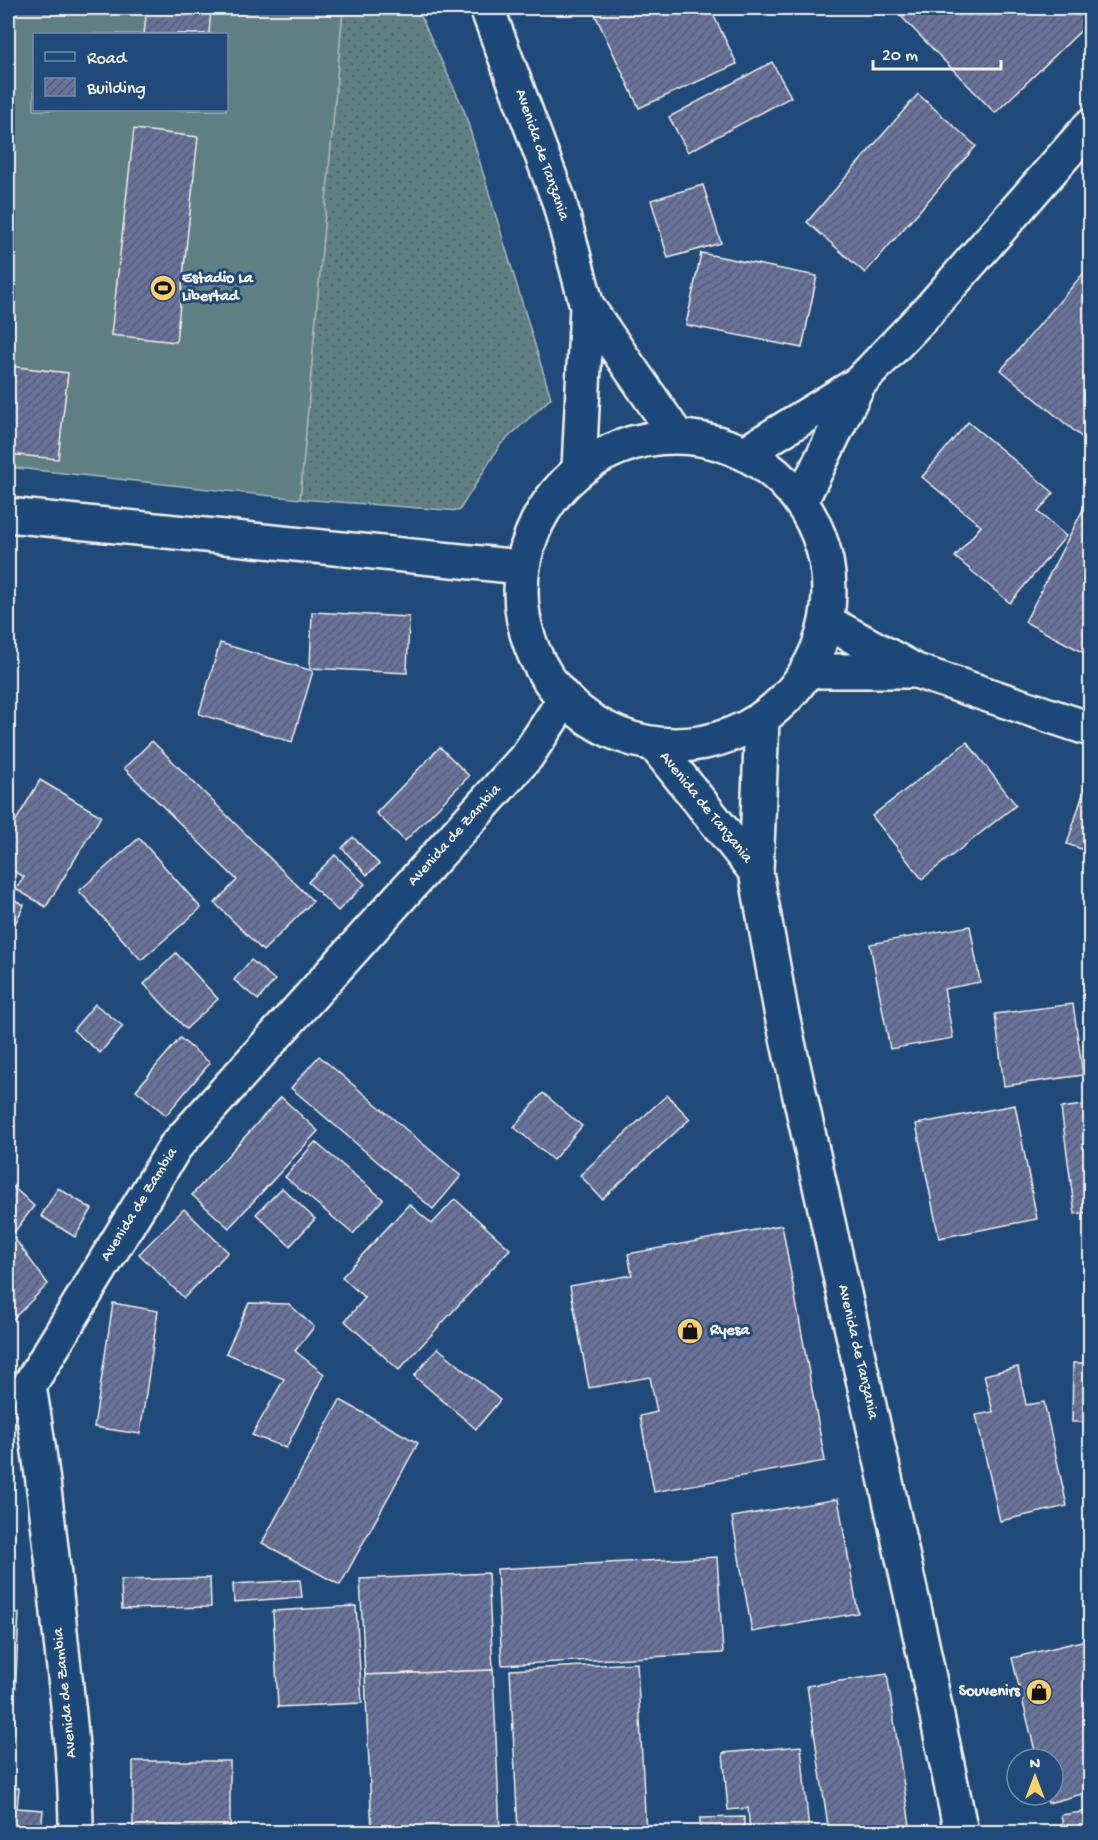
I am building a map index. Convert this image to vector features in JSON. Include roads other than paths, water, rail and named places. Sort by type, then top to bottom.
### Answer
[{"type":"main road","name":"Avenida de Tanzania","points":[[487,8],[559,201],[587,306],[579,468]]},
{"type":"main road","points":[[745,453],[859,383],[928,311],[1090,126]]},
{"type":"main road","name":"Avenida de Tanzania","points":[[587,306],[676,436]]},
{"type":"main road","points":[[801,501],[859,383]]},
{"type":"main road","points":[[676,436],[712,440],[745,453],[776,473],[801,501],[817,528],[827,558],[830,591],[827,622],[819,647],[807,671],[788,698],[762,719],[728,735],[691,744],[654,744],[621,735],[591,721],[564,700],[536,661],[521,615],[520,567],[532,530],[551,496],[579,468],[625,444],[676,436]]},
{"type":"main road","points":[[8,515],[520,567]]},
{"type":"main road","points":[[827,622],[916,671],[1090,729]]},
{"type":"main road","points":[[807,671],[916,671]]},
{"type":"main road","name":"Avenida de Zambia","points":[[76,1833],[76,1786],[39,1447],[18,1381],[175,1147],[527,756],[564,700]]},
{"type":"main road","name":"Avenida de Tanzania","points":[[762,719],[756,872],[781,1011],[940,1722],[961,1833]]},
{"type":"main road","name":"Avenida de Tanzania","points":[[654,744],[756,872]]},
{"type":"place","name":"Estadio La Libertad","points":[[163,288]]},
{"type":"place","name":"Ryesa","points":[[690,1331]]},
{"type":"place","name":"Souvenirs","points":[[1039,1692]]}]
